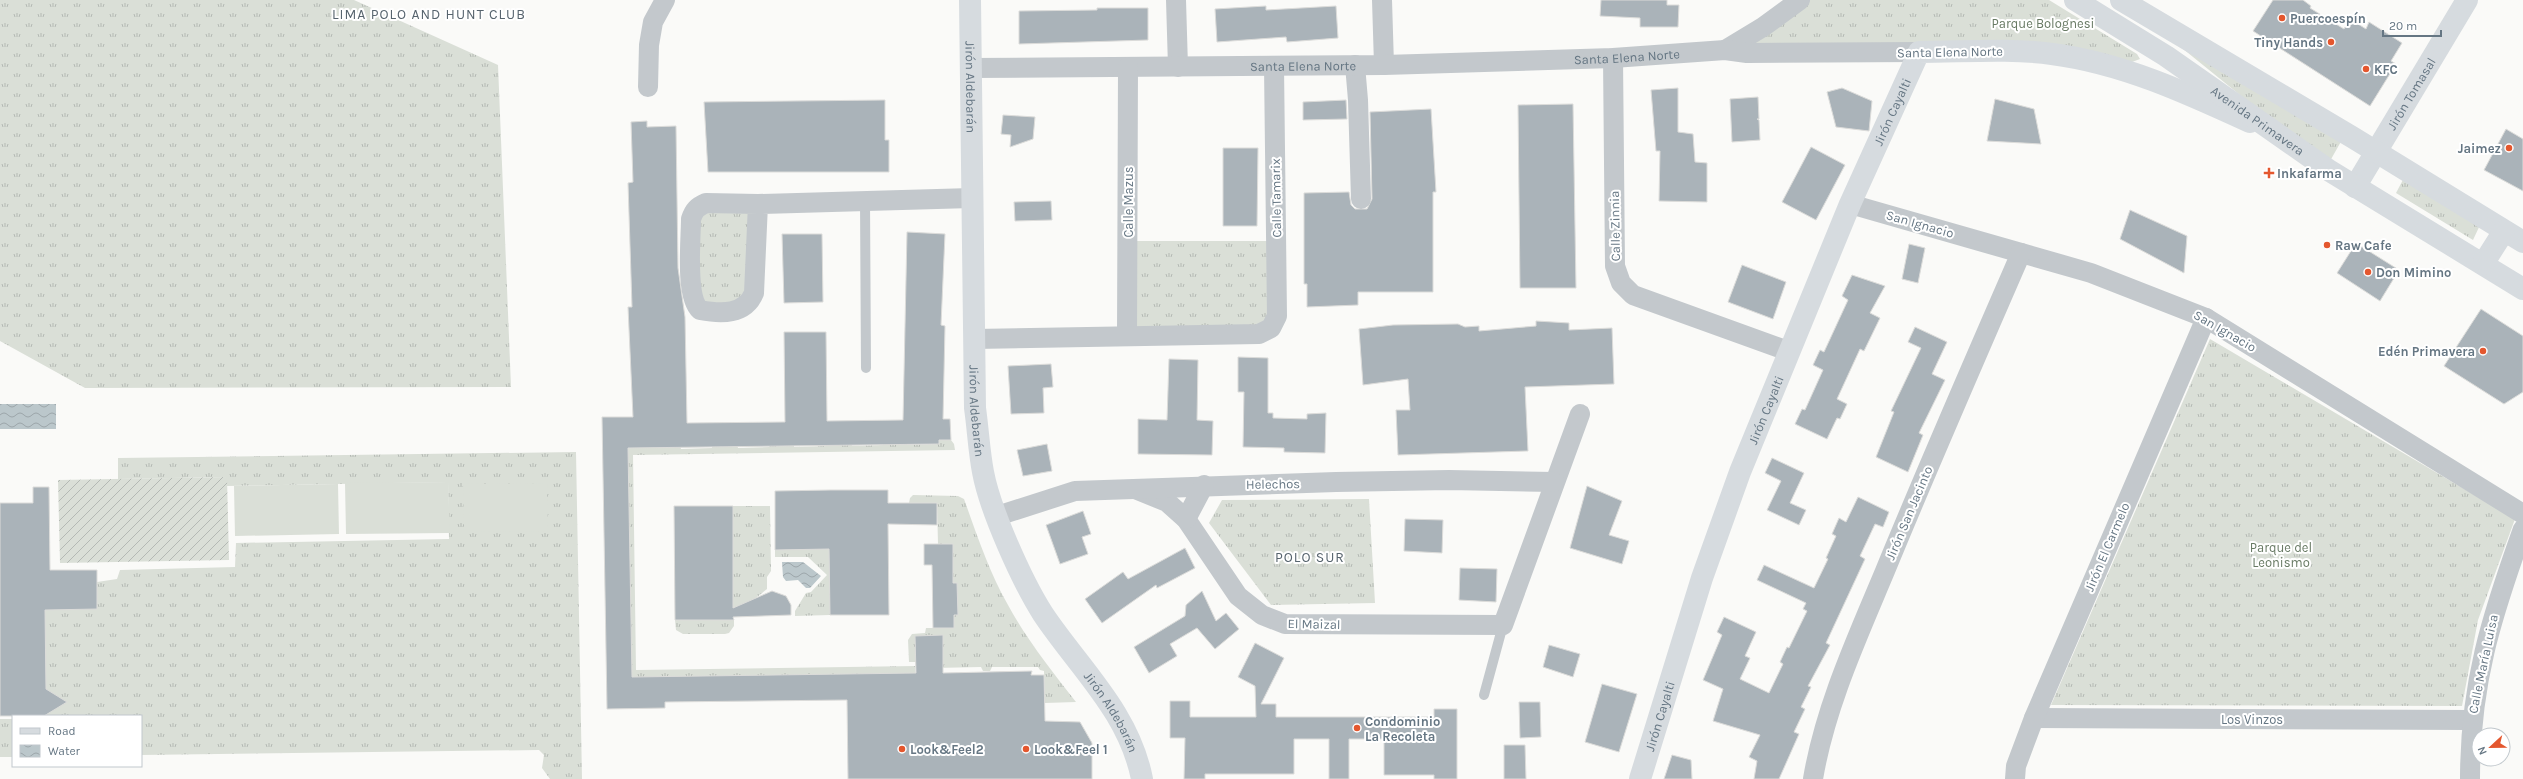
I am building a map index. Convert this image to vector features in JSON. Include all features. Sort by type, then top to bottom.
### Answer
[{"type":"street","points":[[648,87],[649,46],[653,22],[665,0]]},
{"type":"street","name":"Jirón Aldebarán","points":[[970,0],[974,339],[976,408],[983,473],[997,516],[1020,569],[1042,612],[1115,709],[1133,748],[1142,779]]},
{"type":"street","points":[[1176,0],[1178,66]]},
{"type":"street","points":[[1382,0],[1384,65]]},
{"type":"street","points":[[1725,50],[1763,27],[1800,0]]},
{"type":"street","name":"Avenida Primavera","points":[[2075,0],[2166,56],[2269,130],[2355,187],[2523,289]]},
{"type":"street","points":[[2121,0],[2377,152],[2523,242]]},
{"type":"street","name":"Jirón Tomasal","points":[[2355,187],[2467,0]]},
{"type":"street","name":"Santa Elena Norte","points":[[970,68],[1384,65],[1613,58],[1725,50],[1747,53],[2033,52],[2053,54],[2111,66],[2182,90],[2269,130]]},
{"type":"street","name":"Jirón Cayalti","points":[[1640,779],[1702,578],[1788,351],[1850,204],[1919,52]]},
{"type":"street","name":"Calle Zinnia","points":[[1613,58],[1615,266],[1621,283],[1633,295],[1788,351]]},
{"type":"street","points":[[1355,65],[1358,100],[1360,198]]},
{"type":"street","name":"Calle Tamarix","points":[[1127,336],[1259,334],[1271,328],[1277,316],[1274,66]]},
{"type":"street","name":"Calle Mazus","points":[[1127,336],[1128,67]]},
{"type":"street","points":[[758,204],[754,293],[751,302],[744,308],[726,312],[700,310],[694,302],[692,290],[691,219],[693,211],[706,203],[758,204],[972,198]]},
{"type":"street","name":"San Ignacio","points":[[1850,204],[2104,278],[2206,318],[2523,514]]},
{"type":"street","points":[[2483,264],[2504,231]]},
{"type":"street","name":"Jirón San Jacinto","points":[[1813,779],[1821,739],[1855,644],[1922,481],[2021,253]]},
{"type":"street","name":"Jirón El Carmelo","points":[[2015,779],[2020,754],[2034,718],[2206,318]]},
{"type":"street","points":[[974,339],[1127,336]]},
{"type":"street","points":[[1503,625],[1580,414]]},
{"type":"street","name":"Helechos","points":[[997,516],[1075,491],[1204,485],[1449,480],[1554,482]]},
{"type":"street","points":[[1186,519],[1204,485]]},
{"type":"street","name":"El Maizal","points":[[1135,489],[1167,502],[1186,519],[1238,596],[1262,615],[1285,624],[1503,625]]},
{"type":"street","name":"Calle María Luisa","points":[[2470,779],[2471,720],[2482,654],[2489,627],[2523,530]]},
{"type":"street","name":"Los Vinzos","points":[[2034,718],[2471,720]]},
{"type":"lane","points":[[865,201],[866,368]]},
{"type":"lane","points":[[1484,695],[1503,625]]},
{"type":"green space","points":[[0,0],[354,0],[498,65],[511,387],[85,388],[0,341]]},
{"type":"green space","name":"Parque Bolognesi","points":[[1809,0],[2049,0],[2137,54],[2140,59],[2132,62],[1749,45]]},
{"type":"green space","points":[[2156,27],[2343,138],[2330,161],[2277,125]]},
{"type":"green space","points":[[2405,176],[2480,225],[2473,240],[2396,193]]},
{"type":"green space","points":[[758,210],[751,302],[701,310],[693,216],[699,211]]},
{"type":"green space","points":[[1128,241],[1276,241],[1271,328],[1127,336]]},
{"type":"green space","name":"Parque del Leonismo","points":[[2210,339],[2515,519],[2478,620],[2462,706],[2051,705]]},
{"type":"green space","points":[[939,440],[951,440],[954,444],[955,450],[633,455],[636,670],[915,666],[916,677],[628,685],[624,441],[680,445],[681,449],[712,448],[712,444],[737,444],[738,448],[769,447],[769,443],[794,443],[794,447],[826,446],[826,442],[851,442],[852,446],[883,445],[884,441],[906,441],[907,445],[938,444]]},
{"type":"green space","points":[[576,452],[582,779],[550,779],[542,768],[544,755],[539,750],[142,755],[142,715],[46,715],[45,609],[97,609],[97,582],[117,579],[120,570],[235,567],[236,543],[449,539],[448,482],[227,486],[227,477],[118,479],[118,458]]},
{"type":"green space","points":[[227,477],[229,560],[60,563],[58,480]]},
{"type":"green space","points":[[448,482],[450,533],[346,534],[345,483]]},
{"type":"green space","points":[[547,483],[548,531],[464,532],[463,484]]},
{"type":"green space","points":[[338,484],[339,534],[235,536],[234,486]]},
{"type":"green space","points":[[913,495],[958,496],[964,499],[989,566],[1015,618],[1049,667],[1076,702],[1045,703],[1044,671],[1040,670],[1038,667],[992,667],[990,671],[983,671],[981,667],[935,668],[923,657],[943,657],[943,636],[915,636],[916,662],[909,662],[908,640],[912,634],[925,633],[926,628],[954,628],[954,615],[958,615],[957,583],[953,583],[953,544],[938,544],[937,503],[909,503],[910,498]]},
{"type":"green space","points":[[1369,499],[1375,603],[1271,605],[1209,523],[1222,500]]},
{"type":"green space","points":[[733,506],[770,506],[771,571],[767,577],[767,589],[733,616]]},
{"type":"green space","points":[[829,549],[830,615],[795,616],[795,611],[806,593],[811,592],[827,575],[808,557],[775,557],[775,550]]},
{"type":"green space","points":[[675,620],[734,620],[734,626],[729,633],[725,634],[683,634],[676,630]]},
{"type":"green space","points":[[0,719],[12,719],[12,757],[0,757]]},
{"type":"water","points":[[0,404],[56,404],[56,429],[0,429]]},
{"type":"water","points":[[782,562],[803,562],[821,576],[810,588],[806,588],[798,580],[786,581],[783,577]]},
{"type":"building","points":[[1601,0],[1667,0],[1667,5],[1679,5],[1678,27],[1640,27],[1640,18],[1600,16]]},
{"type":"building","points":[[2273,0],[2303,0],[2311,6],[2310,8],[2344,29],[2350,19],[2366,29],[2369,22],[2402,43],[2391,61],[2396,64],[2370,106],[2253,31]]},
{"type":"building","points":[[1266,6],[1266,10],[1336,6],[1338,38],[1287,42],[1286,37],[1217,42],[1215,9]]},
{"type":"building","points":[[1097,8],[1148,8],[1148,40],[1019,44],[1019,11],[1097,10]]},
{"type":"building","points":[[1678,88],[1678,132],[1693,134],[1695,162],[1707,163],[1707,202],[1659,201],[1660,151],[1656,151],[1651,90]]},
{"type":"building","points":[[1842,88],[1872,101],[1869,131],[1836,127],[1827,92]]},
{"type":"building","points":[[1758,97],[1759,119],[1757,119],[1759,120],[1760,140],[1732,142],[1730,99]]},
{"type":"building","points":[[1995,99],[2034,109],[2041,144],[1987,141]]},
{"type":"building","points":[[885,100],[885,140],[889,140],[889,172],[708,172],[704,102]]},
{"type":"building","points":[[1346,100],[1347,119],[1303,120],[1303,102]]},
{"type":"building","points":[[1573,104],[1576,288],[1520,288],[1518,105]]},
{"type":"building","points":[[1431,109],[1436,192],[1433,192],[1433,292],[1358,292],[1358,305],[1307,307],[1307,284],[1304,284],[1304,193],[1349,192],[1351,205],[1355,209],[1367,209],[1372,199],[1370,112]]},
{"type":"building","points":[[1003,115],[1035,117],[1033,139],[1010,147],[1011,135],[1001,134]]},
{"type":"building","points":[[647,121],[647,127],[676,126],[678,268],[685,317],[687,423],[785,422],[784,332],[826,332],[827,421],[903,420],[907,232],[945,234],[941,325],[945,326],[943,419],[950,419],[951,440],[939,440],[939,444],[628,448],[632,677],[916,673],[915,636],[943,635],[943,673],[1032,671],[1031,675],[1044,675],[1045,721],[1080,722],[1092,743],[1092,779],[848,779],[847,700],[665,702],[665,708],[607,709],[602,417],[633,417],[628,307],[632,307],[628,183],[633,182],[631,122]]},
{"type":"building","name":"Jaimez","points":[[2506,129],[2523,139],[2523,191],[2484,170]]},
{"type":"building","points":[[1811,147],[1845,165],[1816,220],[1782,202]]},
{"type":"building","points":[[1223,148],[1258,148],[1257,226],[1223,226]]},
{"type":"building","points":[[1051,201],[1052,220],[1015,221],[1014,202]]},
{"type":"building","points":[[2130,210],[2187,236],[2184,273],[2120,239]]},
{"type":"building","points":[[782,234],[822,234],[823,302],[784,303]]},
{"type":"building","name":"Don Mimino","points":[[2356,243],[2399,270],[2380,301],[2337,273]]},
{"type":"building","points":[[1909,244],[1925,248],[1918,283],[1902,279]]},
{"type":"building","points":[[1742,265],[1786,282],[1773,319],[1728,302]]},
{"type":"building","points":[[1852,275],[1885,286],[1870,313],[1880,318],[1864,351],[1860,349],[1837,399],[1847,404],[1840,419],[1837,418],[1827,439],[1795,424],[1802,409],[1805,410],[1823,370],[1813,365],[1820,350],[1824,352],[1848,300],[1842,296]]},
{"type":"building","name":"Edén Primavera","points":[[2481,309],[2523,336],[2523,392],[2504,404],[2444,366]]},
{"type":"building","points":[[1536,321],[1569,323],[1569,330],[1612,328],[1614,384],[1525,387],[1528,451],[1398,455],[1396,410],[1410,410],[1408,379],[1363,385],[1359,329],[1393,325],[1458,324],[1465,327],[1479,326],[1479,331],[1536,326]]},
{"type":"building","points":[[1915,327],[1947,342],[1932,374],[1945,380],[1919,433],[1923,435],[1908,472],[1876,457],[1894,412],[1891,411],[1921,348],[1908,342]]},
{"type":"building","points":[[1238,357],[1268,358],[1268,413],[1273,413],[1273,418],[1307,419],[1307,414],[1326,413],[1325,453],[1284,452],[1284,448],[1243,447],[1244,392],[1238,392]]},
{"type":"building","points":[[1169,359],[1198,360],[1197,420],[1213,421],[1212,455],[1138,454],[1138,419],[1167,420]]},
{"type":"building","points":[[1051,364],[1053,387],[1043,388],[1044,413],[1011,414],[1008,366]]},
{"type":"building","points":[[1047,444],[1052,471],[1023,476],[1017,450]]},
{"type":"building","points":[[1772,458],[1804,473],[1790,503],[1806,510],[1799,525],[1767,510],[1781,481],[1765,473]]},
{"type":"building","points":[[1587,486],[1622,501],[1609,535],[1629,541],[1622,564],[1570,548]]},
{"type":"building","points":[[33,487],[49,487],[50,570],[97,570],[97,609],[45,610],[46,689],[67,702],[46,715],[0,716],[0,503],[33,503]]},
{"type":"building","points":[[888,490],[888,503],[937,503],[937,525],[888,524],[889,615],[830,615],[829,549],[775,550],[775,491]]},
{"type":"building","points":[[1858,497],[1889,512],[1883,527],[1875,524],[1860,556],[1865,559],[1826,643],[1830,645],[1808,686],[1811,687],[1801,707],[1805,709],[1794,732],[1799,734],[1779,779],[1754,779],[1757,761],[1749,757],[1760,735],[1713,721],[1723,689],[1703,680],[1722,635],[1717,632],[1724,617],[1756,632],[1745,656],[1750,658],[1740,679],[1769,693],[1783,664],[1780,662],[1787,647],[1789,648],[1807,611],[1803,609],[1806,603],[1757,580],[1764,565],[1814,588],[1828,559],[1826,558],[1836,536],[1832,534],[1839,518],[1846,522]]},
{"type":"building","points":[[674,506],[733,506],[733,608],[772,591],[786,596],[791,605],[791,615],[733,617],[734,620],[675,620]]},
{"type":"building","points":[[1083,511],[1091,534],[1082,537],[1088,554],[1060,564],[1046,525]]},
{"type":"building","points":[[1405,519],[1443,520],[1442,553],[1404,551]]},
{"type":"building","points":[[924,544],[953,544],[953,583],[957,583],[958,615],[954,615],[954,628],[933,628],[932,565],[924,565]]},
{"type":"building","points":[[1185,548],[1195,568],[1157,588],[1156,585],[1102,623],[1085,599],[1123,572],[1128,579]]},
{"type":"building","points":[[1460,568],[1497,569],[1496,602],[1459,600]]},
{"type":"building","points":[[1202,591],[1216,621],[1226,613],[1239,629],[1215,649],[1197,628],[1170,644],[1177,656],[1149,673],[1134,647],[1185,616],[1186,605]]},
{"type":"building","points":[[1255,643],[1284,658],[1261,704],[1276,704],[1276,717],[1434,717],[1434,709],[1457,709],[1457,779],[1434,779],[1434,775],[1384,775],[1384,739],[1349,739],[1349,779],[1329,779],[1329,739],[1294,739],[1294,774],[1205,774],[1205,779],[1184,779],[1185,738],[1170,738],[1170,701],[1190,701],[1190,717],[1256,717],[1255,686],[1238,677]]},
{"type":"building","points":[[1549,645],[1580,654],[1573,677],[1543,667]]},
{"type":"building","points":[[1602,684],[1637,694],[1619,752],[1585,742]]},
{"type":"building","points":[[1519,702],[1540,702],[1541,737],[1520,738]]},
{"type":"building","points":[[1504,745],[1525,745],[1526,779],[1504,779]]},
{"type":"building","points":[[1672,755],[1691,760],[1692,779],[1664,779]]},
{"type":"place","name":"Puercoespín","points":[[2282,18]]},
{"type":"place","name":"Tiny Hands","points":[[2331,42]]},
{"type":"place","name":"KFC","points":[[2366,69]]},
{"type":"place","name":"Jaimez","points":[[2509,148]]},
{"type":"place","name":"Inkafarma","points":[[2269,173]]},
{"type":"place","name":"Raw Cafe","points":[[2327,245]]},
{"type":"place","name":"Don Mimino","points":[[2368,272]]},
{"type":"place","name":"Edén Primavera","points":[[2483,351]]},
{"type":"place","name":"Condominio La Recoleta","points":[[1357,728]]},
{"type":"place","name":"Look&Feel2","points":[[902,749]]},
{"type":"place","name":"Look&Feel 1","points":[[1026,749]]},
{"type":"district","name":"LIMA POLO AND HUNT CLUB","points":[[429,14]]},
{"type":"district","name":"POLO SUR","points":[[1310,557]]}]
